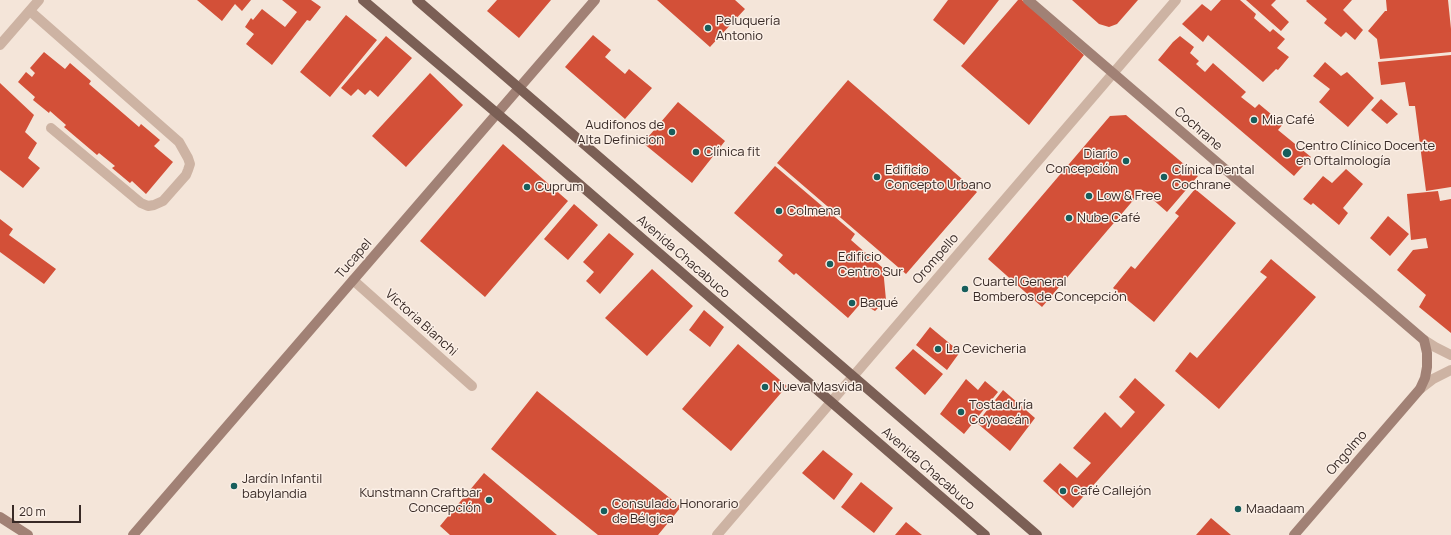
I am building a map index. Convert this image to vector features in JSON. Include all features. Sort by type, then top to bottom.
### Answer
[{"type":"main road","name":"Avenida Chacabuco","points":[[363,0],[497,113],[985,535]]},
{"type":"main road","name":"Avenida Chacabuco","points":[[416,0],[1037,535]]},
{"type":"street","points":[[0,45],[39,0]]},
{"type":"street","name":"Tucapel","points":[[133,535],[595,0]]},
{"type":"street","name":"Cochrane","points":[[1028,0],[1424,340]]},
{"type":"street","name":"Orompello","points":[[717,535],[1176,0]]},
{"type":"street","points":[[30,11],[179,142],[190,164],[186,175],[162,201],[148,206],[141,203],[51,128]]},
{"type":"street","name":"Victoria Bianchi","points":[[353,280],[472,386]]},
{"type":"street","points":[[1424,340],[1451,355]]},
{"type":"street","name":"Ongolmo","points":[[1420,389],[1428,367],[1424,340]]},
{"type":"street","name":"Ongolmo","points":[[1294,535],[1420,389],[1433,379],[1451,370]]},
{"type":"street","points":[[0,518],[28,535]]},
{"type":"building","points":[[197,0],[251,0],[242,11],[235,4],[222,21]]},
{"type":"building","points":[[282,0],[311,0],[321,7],[310,21],[307,20],[272,65],[246,44],[254,34],[245,27],[251,18],[253,20],[262,9],[285,27],[297,12]]},
{"type":"building","points":[[497,0],[551,0],[519,38],[487,11]]},
{"type":"building","name":"Peluquería Antonio","points":[[657,0],[735,0],[745,9],[710,47]]},
{"type":"building","points":[[948,0],[999,0],[964,45],[933,20]]},
{"type":"building","points":[[1018,0],[1022,0],[1084,55],[1029,125],[961,66]]},
{"type":"building","points":[[1072,0],[1138,0],[1117,24],[1109,27],[1099,24]]},
{"type":"building","points":[[1221,0],[1240,0],[1256,14],[1254,18],[1270,32],[1273,29],[1285,39],[1277,48],[1289,57],[1278,70],[1276,69],[1263,82],[1208,35],[1203,42],[1182,24],[1202,4],[1211,11]]},
{"type":"building","points":[[1246,0],[1276,0],[1271,5],[1289,22],[1281,31]]},
{"type":"building","points":[[1352,0],[1343,10],[1363,30],[1355,40],[1346,32],[1341,37],[1324,23],[1327,19],[1306,1]]},
{"type":"building","points":[[1386,0],[1448,0],[1451,29],[1451,52],[1380,59],[1377,39],[1368,31],[1385,11],[1387,11]]},
{"type":"building","points":[[346,15],[377,40],[330,97],[300,72]]},
{"type":"building","points":[[593,35],[611,50],[605,57],[625,74],[629,69],[652,88],[625,119],[565,67]]},
{"type":"building","points":[[386,36],[412,58],[378,97],[370,90],[365,95],[358,89],[351,96],[341,88]]},
{"type":"building","points":[[1180,36],[1194,47],[1190,53],[1199,61],[1196,64],[1205,72],[1213,63],[1246,92],[1241,97],[1255,108],[1259,104],[1283,124],[1278,130],[1311,157],[1294,176],[1158,60]]},
{"type":"building","points":[[44,52],[65,69],[70,63],[91,81],[89,84],[139,127],[141,124],[160,140],[154,146],[173,162],[146,194],[132,181],[130,183],[112,168],[115,166],[99,153],[97,155],[64,127],[66,125],[50,111],[49,113],[33,100],[35,97],[18,82],[26,72],[32,77],[35,73],[30,68]]},
{"type":"building","points":[[1451,55],[1451,187],[1426,191],[1415,106],[1409,106],[1405,82],[1381,85],[1378,62]]},
{"type":"building","points":[[1325,62],[1341,76],[1347,72],[1374,98],[1348,127],[1319,102],[1330,89],[1313,76]]},
{"type":"building","points":[[430,73],[463,105],[406,167],[372,136]]},
{"type":"building","name":"Edificio Concepto Urbano","points":[[848,80],[977,192],[906,274],[777,163]]},
{"type":"building","points":[[0,83],[34,115],[25,132],[37,143],[28,158],[40,168],[23,188],[0,170]]},
{"type":"building","points":[[1381,99],[1398,114],[1387,124],[1371,110]]},
{"type":"building","points":[[678,102],[725,141],[692,183],[643,143]]},
{"type":"building","points":[[1126,115],[1198,176],[1167,212],[1142,190],[1042,307],[988,259],[1110,116]]},
{"type":"building","points":[[503,144],[568,201],[485,297],[420,241]]},
{"type":"building","name":"Edificio Centro Sur","points":[[775,166],[855,234],[851,240],[883,268],[886,300],[875,311],[861,303],[848,318],[796,273],[794,275],[778,261],[783,255],[734,213]]},
{"type":"building","points":[[1346,169],[1363,184],[1343,208],[1348,213],[1339,225],[1313,203],[1311,205],[1303,199],[1323,176],[1332,183]]},
{"type":"building","points":[[1195,189],[1236,223],[1154,322],[1113,288],[1131,266],[1135,269],[1179,216],[1175,213]]},
{"type":"building","points":[[1438,191],[1440,201],[1451,199],[1451,333],[1419,307],[1426,295],[1397,270],[1413,250],[1428,248],[1426,238],[1411,240],[1407,194]]},
{"type":"building","points":[[574,204],[598,225],[568,260],[544,239]]},
{"type":"building","points":[[1388,216],[1409,234],[1390,256],[1370,238]]},
{"type":"building","points":[[0,219],[13,229],[9,235],[56,269],[44,284],[0,252]]},
{"type":"building","points":[[609,233],[634,254],[600,294],[586,281],[594,272],[583,262]]},
{"type":"building","points":[[1271,259],[1316,297],[1219,409],[1175,371],[1190,352],[1197,358],[1267,277],[1260,272]]},
{"type":"building","points":[[652,269],[693,306],[647,356],[605,318]]},
{"type":"building","points":[[704,310],[724,327],[710,347],[689,330]]},
{"type":"building","name":"La Cevicheria","points":[[930,327],[960,352],[947,370],[916,345]]},
{"type":"building","points":[[738,344],[787,386],[731,451],[682,409]]},
{"type":"building","points":[[913,349],[943,374],[925,395],[895,368]]},
{"type":"building","points":[[1135,378],[1165,405],[1073,508],[1043,481],[1060,463],[1077,478],[1091,463],[1073,448],[1105,412],[1121,428],[1135,412],[1119,397]]},
{"type":"building","points":[[966,379],[978,390],[985,381],[998,392],[964,434],[940,414]]},
{"type":"building","points":[[1003,390],[1035,418],[1010,451],[977,423]]},
{"type":"building","points":[[537,391],[681,507],[658,535],[598,535],[491,449]]},
{"type":"building","points":[[823,450],[853,474],[834,500],[802,473]]},
{"type":"building","name":"Kunstmann Craftbar Concepción","points":[[484,473],[557,535],[450,535],[440,526]]},
{"type":"building","points":[[861,482],[893,508],[874,533],[841,507]]},
{"type":"building","points":[[1211,518],[1231,535],[1196,535]]},
{"type":"building","points":[[906,522],[922,535],[895,535]]},
{"type":"place","name":"Peluquería Antonio","points":[[708,28]]},
{"type":"place","name":"Mia Café","points":[[1254,120]]},
{"type":"place","name":"Audifonos de Alta Definicion","points":[[672,132]]},
{"type":"place","name":"Clínica fit","points":[[696,152]]},
{"type":"place","name":"Centro Clínico Docente en Oftalmología","points":[[1287,153]]},
{"type":"place","name":"Diario Concepción","points":[[1126,161]]},
{"type":"place","name":"Edificio Concepto Urbano","points":[[877,177]]},
{"type":"place","name":"Clínica Dental Cochrane","points":[[1164,177]]},
{"type":"place","name":"Cuprum","points":[[527,187]]},
{"type":"place","name":"Low & Free","points":[[1089,196]]},
{"type":"place","name":"Colmena","points":[[779,211]]},
{"type":"place","name":"Nube Café","points":[[1069,218]]},
{"type":"place","name":"Edificio Centro Sur","points":[[830,264]]},
{"type":"place","name":"Cuartel General Bomberos de Concepción","points":[[965,289]]},
{"type":"place","name":"Baqué","points":[[852,303]]},
{"type":"place","name":"La Cevicheria","points":[[938,349]]},
{"type":"place","name":"Nueva Masvida","points":[[765,387]]},
{"type":"place","name":"Tostaduría Coyoacán","points":[[961,412]]},
{"type":"place","name":"Jardín Infantil babylandia","points":[[234,486]]},
{"type":"place","name":"Café Callejón","points":[[1063,491]]},
{"type":"place","name":"Kunstmann Craftbar Concepción","points":[[489,500]]},
{"type":"place","name":"Maadaam","points":[[1238,509]]},
{"type":"place","name":"Consulado Honorario de Bélgica","points":[[604,511]]}]
